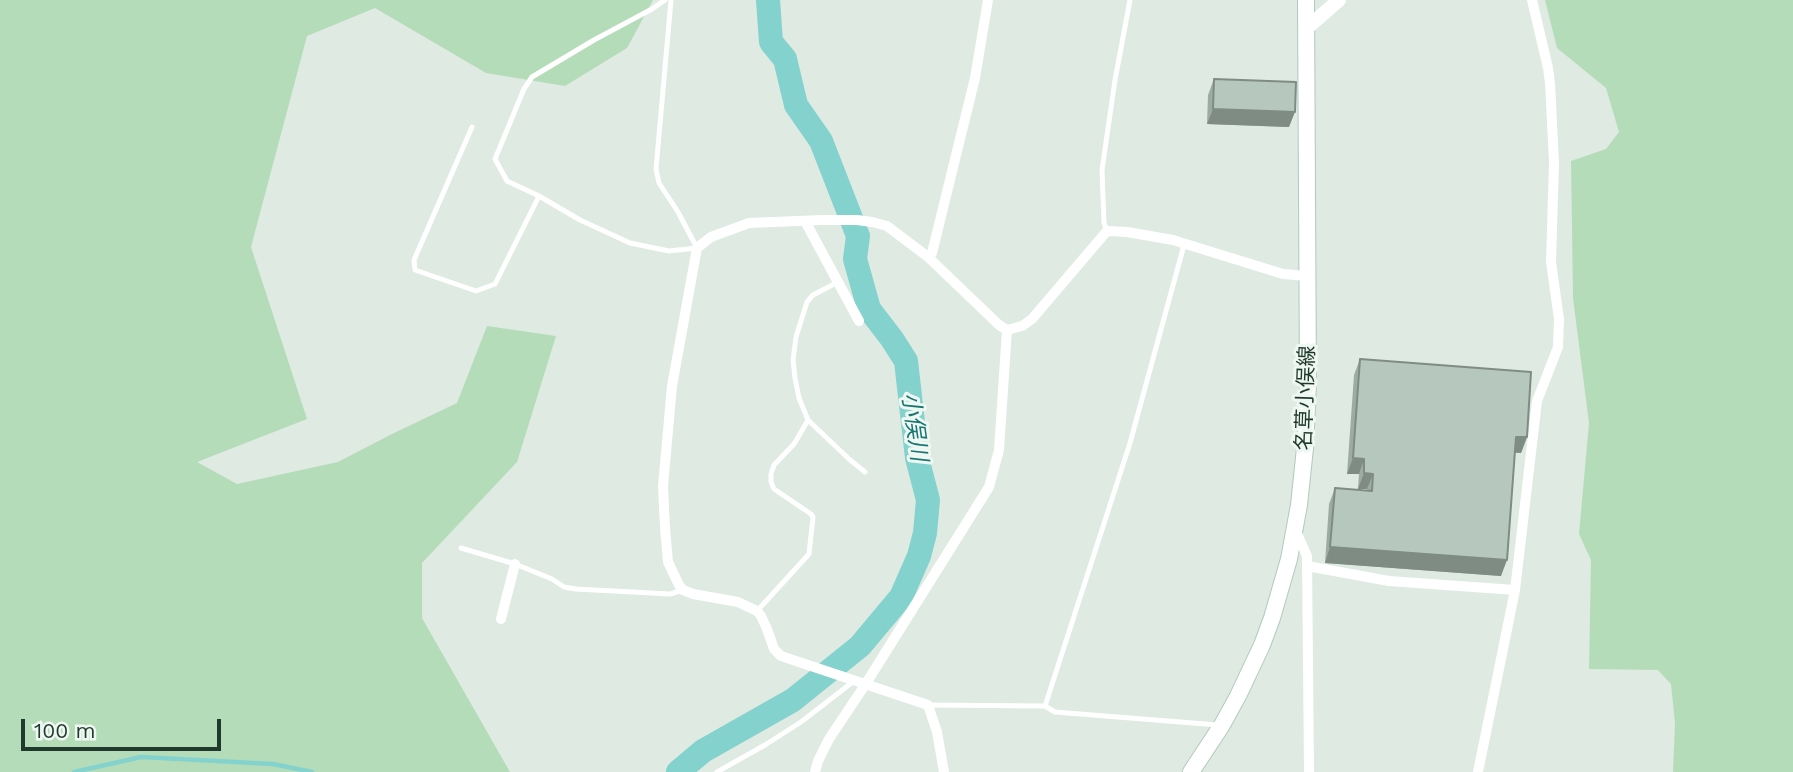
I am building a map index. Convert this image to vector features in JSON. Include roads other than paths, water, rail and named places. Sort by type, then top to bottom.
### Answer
[{"type":"main road","name":"名草小俣線","points":[[1191,772],[1222,726],[1265,636],[1296,529],[1307,417],[1306,0]]},
{"type":"street","points":[[928,257],[932,253],[975,78],[988,0]]},
{"type":"street","points":[[1307,29],[1339,0]]},
{"type":"street","points":[[1478,772],[1515,590],[1537,401],[1558,347],[1559,319],[1552,262],[1554,163],[1550,83],[1532,0]]},
{"type":"street","points":[[944,772],[937,732],[928,705],[782,656],[774,649],[757,611],[738,602],[683,590],[668,562],[663,486],[672,386],[697,248],[711,237],[749,223],[858,220],[887,226],[928,257],[1007,330],[1022,326],[1032,318],[1107,231],[1173,240],[1283,274],[1307,276]]},
{"type":"street","points":[[805,221],[859,321]]},
{"type":"street","points":[[815,772],[856,681],[989,487],[999,450],[1007,330]]},
{"type":"street","points":[[1296,529],[1307,556],[1309,772]]},
{"type":"street","points":[[501,620],[515,564]]},
{"type":"street","points":[[1307,566],[1389,581],[1515,590]]},
{"type":"lane","points":[[665,0],[532,77],[524,89],[495,159],[508,181],[580,220],[631,243],[669,251],[697,248],[659,183],[656,169],[671,0]]},
{"type":"lane","points":[[1107,231],[1104,223],[1102,170],[1130,0]]},
{"type":"lane","points":[[472,127],[414,260],[415,270],[476,291],[495,284],[539,196]]},
{"type":"lane","points":[[1045,706],[1130,443],[1184,245]]},
{"type":"lane","points":[[838,282],[813,295],[807,302],[796,337],[793,360],[795,378],[808,420],[865,472]]},
{"type":"lane","points":[[757,611],[809,554],[813,517],[774,489],[771,482],[775,465],[794,444],[808,420]]},
{"type":"lane","points":[[461,548],[515,564],[552,579],[564,587],[670,594],[683,590]]},
{"type":"lane","points":[[717,772],[801,722],[856,681]]},
{"type":"lane","points":[[928,705],[1045,706],[1055,712],[1222,726]]},
{"type":"waterway","name":"小俣川","points":[[678,772],[703,751],[793,700],[860,646],[901,597],[919,556],[925,533],[928,500],[917,458],[906,361],[869,309],[855,259],[858,236],[821,141],[796,105],[785,59],[771,42],[768,0]]},
{"type":"waterway","points":[[74,772],[141,757],[273,764],[312,772]]}]
